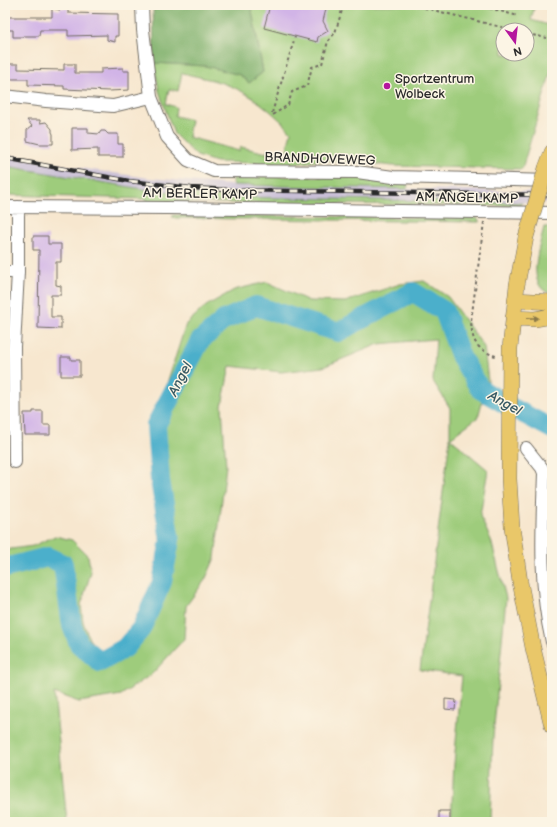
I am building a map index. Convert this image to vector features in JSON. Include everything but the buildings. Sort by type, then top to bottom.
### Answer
[{"type":"main road","points":[[552,152],[549,175],[526,237],[507,352],[512,527],[520,582],[533,648],[552,726]]},
{"type":"main road","points":[[515,300],[552,302]]},
{"type":"main road","points":[[513,318],[535,319],[552,316]]},
{"type":"street","name":"BRANDHOVEWEG","points":[[142,5],[143,30],[151,97],[167,137],[188,160],[214,171],[357,172],[393,177],[549,175]]},
{"type":"street","points":[[5,96],[113,106],[151,97]]},
{"type":"street","points":[[15,462],[9,348],[18,272],[18,207]]},
{"type":"street","name":"AM BERLER KAMP","points":[[5,208],[382,211]]},
{"type":"street","name":"AM ANGELKAMP","points":[[382,211],[552,213]]},
{"type":"street","points":[[5,272],[18,272]]},
{"type":"street","points":[[526,448],[542,468],[544,473],[544,600],[552,642]]},
{"type":"path","points":[[296,37],[272,114],[288,105],[292,92],[307,86],[312,67],[322,64],[328,41],[335,33],[343,7],[342,5]]},
{"type":"path","points":[[413,5],[495,26]]},
{"type":"path","points":[[478,5],[518,16]]},
{"type":"path","points":[[535,36],[547,38]]},
{"type":"path","points":[[485,212],[484,232],[470,321],[476,344],[480,348],[494,356],[507,352]]},
{"type":"shaded area","points":[[5,155],[149,178],[233,185],[552,192],[552,203],[231,197],[148,190],[5,166]]},
{"type":"green space","points":[[153,5],[251,5],[263,72],[249,83],[240,75],[206,66],[154,63]]},
{"type":"green space","name":"Sportzentrum Wolbeck","points":[[251,5],[535,5],[531,20],[552,26],[552,68],[522,169],[393,166],[324,160],[292,164],[216,162],[197,156],[174,134],[159,91],[154,63],[206,66],[240,75],[249,83],[263,72]],"holes":[[[182,73],[212,80],[247,94],[268,109],[281,121],[291,132],[286,154],[268,149],[267,153],[241,147],[239,151],[188,137],[191,120],[175,116],[176,107],[166,104],[169,89],[178,91]]]},
{"type":"green space","points":[[5,166],[148,190],[231,197],[522,203],[521,206],[147,202],[147,199],[5,195]]},
{"type":"green space","points":[[233,176],[353,177],[408,184],[407,189],[233,185]]},
{"type":"green space","points":[[173,215],[477,218],[480,222],[173,218]]},
{"type":"green space","points":[[544,227],[552,227],[552,294],[543,290],[538,283],[536,275],[537,255]]},
{"type":"green space","points":[[424,281],[448,297],[484,347],[488,381],[478,417],[450,438],[450,408],[433,381],[436,339],[379,344],[323,367],[281,372],[230,366],[222,406],[226,466],[215,558],[205,580],[186,606],[184,639],[152,674],[121,695],[79,702],[54,693],[67,822],[5,822],[5,552],[11,549],[33,546],[55,536],[72,540],[88,556],[91,572],[81,605],[83,622],[89,639],[100,652],[125,648],[141,629],[162,582],[170,540],[160,480],[156,425],[160,405],[186,324],[206,306],[234,290],[267,282],[309,301],[345,302],[400,284]]},
{"type":"green space","points":[[450,438],[488,470],[480,516],[491,540],[506,598],[493,737],[490,822],[451,822],[454,764],[462,676],[420,670]]},
{"type":"waterway","name":"Angel","points":[[5,568],[48,557],[63,564],[72,626],[79,644],[100,662],[125,648],[141,629],[162,582],[170,540],[160,480],[156,425],[200,341],[224,320],[256,306],[338,332],[413,292],[444,311],[461,357],[480,389],[552,429]]},
{"type":"railway","points":[[5,158],[129,181],[191,188],[232,190],[552,195]]},
{"type":"place","name":"Sportzentrum Wolbeck","points":[[387,86]]}]
